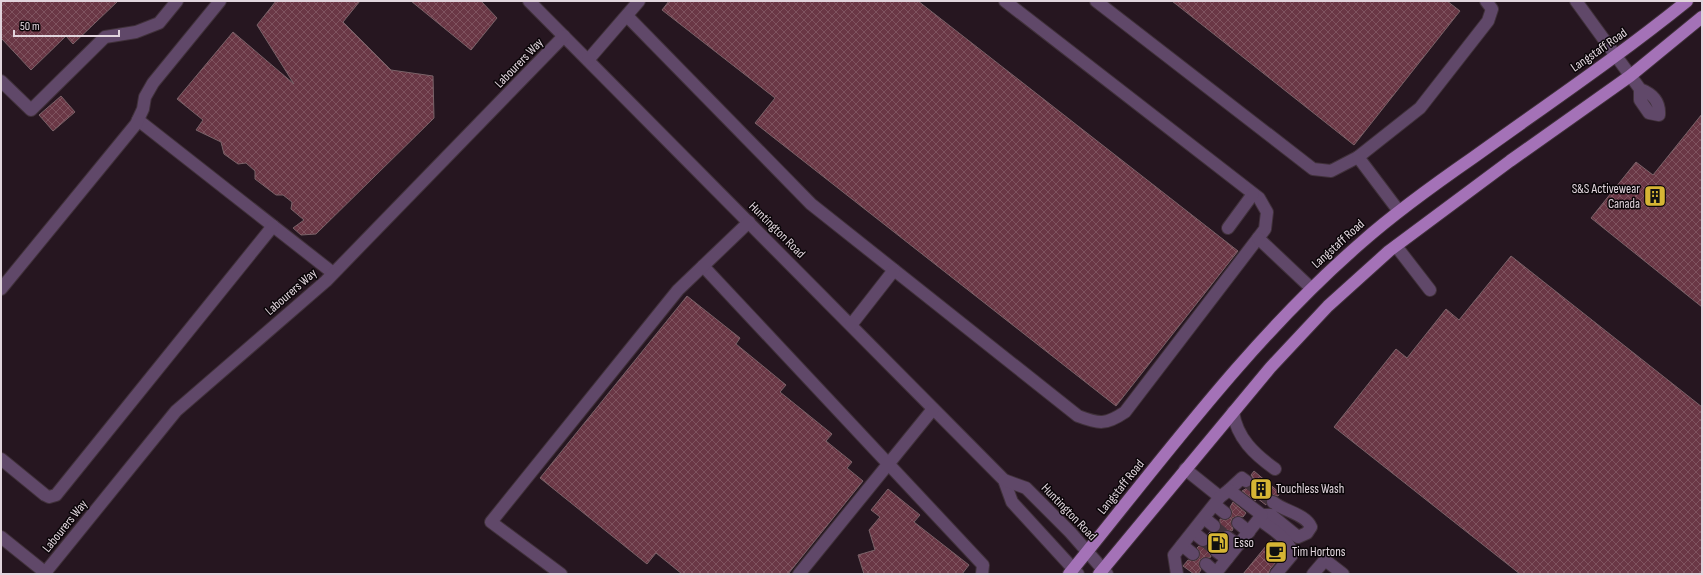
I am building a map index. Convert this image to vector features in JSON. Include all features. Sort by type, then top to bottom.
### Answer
[{"type":"main road","name":"Langstaff Road","points":[[1073,572],[1087,552],[1194,418],[1261,341],[1311,288],[1398,210],[1644,36],[1687,1]]},
{"type":"main road","points":[[1103,572],[1185,469],[1270,368],[1328,306],[1396,246],[1510,161],[1630,76],[1702,17]]},
{"type":"street","points":[[1,81],[31,110],[104,37],[136,32],[159,23],[177,1]]},
{"type":"street","points":[[1,289],[138,120],[145,97],[153,83],[220,1]]},
{"type":"street","name":"Huntington Road","points":[[529,1],[1004,480],[1026,488],[1087,552],[1103,572]]},
{"type":"street","points":[[588,60],[639,1]]},
{"type":"street","points":[[627,16],[811,204],[1078,416],[1097,423],[1112,421],[1125,412],[1265,229],[1267,212],[1259,198],[1005,1]]},
{"type":"street","points":[[1096,1],[1313,169],[1331,171],[1358,157],[1420,108],[1488,21],[1492,4]]},
{"type":"street","points":[[1576,1],[1640,89],[1640,100],[1649,112],[1663,120]]},
{"type":"street","name":"Labourers Way","points":[[45,574],[176,410],[333,273],[564,36]]},
{"type":"street","points":[[138,120],[333,273]]},
{"type":"street","points":[[1358,157],[1398,210]]},
{"type":"street","points":[[1228,228],[1253,194]]},
{"type":"street","points":[[561,574],[491,522],[678,290],[749,222]]},
{"type":"street","points":[[1,459],[46,495],[56,495],[273,226]]},
{"type":"street","points":[[1258,238],[1311,288]]},
{"type":"street","points":[[1396,246],[1430,290]]},
{"type":"street","points":[[703,266],[983,564],[982,574]]},
{"type":"street","points":[[851,325],[894,270]]},
{"type":"street","points":[[799,574],[933,409]]},
{"type":"street","points":[[1233,412],[1237,431],[1247,445],[1275,469]]},
{"type":"street","points":[[1185,469],[1221,497],[1260,517],[1291,546],[1292,555],[1276,574]]},
{"type":"street","points":[[1177,574],[1174,555],[1221,497],[1242,478],[1246,481]]},
{"type":"street","name":"Huntington Road","points":[[1004,480],[1012,502],[1073,572]]},
{"type":"street","points":[[1221,497],[1225,513]]},
{"type":"street","points":[[1206,564],[1216,573],[1260,517],[1271,515],[1298,537],[1307,533],[1311,527],[1305,519],[1281,509],[1272,502]]},
{"type":"street","points":[[1204,518],[1214,526]]},
{"type":"street","points":[[1238,523],[1249,532]]},
{"type":"street","points":[[1193,532],[1203,540]]},
{"type":"street","points":[[1,537],[45,574]]},
{"type":"street","points":[[1227,537],[1238,545]]},
{"type":"street","points":[[1182,545],[1193,554]]},
{"type":"street","points":[[1216,551],[1227,559]]},
{"type":"street","points":[[1313,574],[1325,560],[1343,574]]},
{"type":"building","points":[[1,1],[118,1],[73,44],[66,36],[31,70],[1,38]]},
{"type":"building","points":[[276,1],[360,1],[343,22],[391,70],[433,76],[434,118],[316,234],[301,235],[293,228],[304,220],[291,209],[292,202],[283,195],[276,195],[255,179],[255,171],[246,163],[238,164],[224,154],[221,142],[196,130],[203,120],[177,99],[233,32],[294,84],[257,25]]},
{"type":"building","points":[[411,1],[481,1],[497,18],[471,50]]},
{"type":"building","points":[[669,1],[918,1],[1238,251],[1116,406],[755,123],[775,98],[662,10]]},
{"type":"building","points":[[1172,1],[1447,1],[1460,11],[1354,145]]},
{"type":"building","points":[[61,96],[75,112],[53,131],[39,115]]},
{"type":"building","name":"S&S Activewear Canada","points":[[1702,114],[1702,307],[1591,218],[1636,162],[1653,175]]},
{"type":"building","points":[[1511,256],[1702,407],[1702,574],[1520,574],[1334,427],[1396,349],[1407,358],[1446,309],[1459,320]]},
{"type":"building","points":[[687,296],[740,338],[736,344],[786,385],[780,392],[832,434],[826,441],[852,462],[847,468],[863,481],[788,574],[682,574],[656,553],[647,564],[540,478]]},
{"type":"building","name":"Touchless Wash","points":[[1254,471],[1280,493],[1278,496],[1273,495],[1267,497],[1266,505],[1257,498],[1255,501],[1242,491],[1252,485],[1253,478],[1251,475]]},
{"type":"building","points":[[888,489],[920,515],[914,522],[969,565],[962,574],[864,574],[858,555],[875,550],[869,530],[880,517],[871,510]]},
{"type":"building","points":[[1233,502],[1246,513],[1243,517],[1239,516],[1232,518],[1232,531],[1227,530],[1221,532],[1221,545],[1216,544],[1210,546],[1209,551],[1211,557],[1201,559],[1199,563],[1201,570],[1198,574],[1194,574],[1183,566],[1188,560],[1195,561],[1199,558],[1200,552],[1197,548],[1199,546],[1205,547],[1209,544],[1210,538],[1208,534],[1210,532],[1216,533],[1220,530],[1220,519],[1227,520],[1231,517],[1232,511],[1230,507]]},
{"type":"building","points":[[1271,540],[1282,549],[1284,553],[1270,569],[1269,574],[1243,574]]},
{"type":"tunnel","points":[[1246,481],[1273,502]]},
{"type":"tunnel","points":[[1214,526],[1227,537]]},
{"type":"tunnel","points":[[1203,540],[1216,551]]},
{"type":"place","name":"S&S Activewear Canada","points":[[1655,196]]},
{"type":"place","name":"Touchless Wash","points":[[1261,489]]},
{"type":"place","name":"Esso","points":[[1218,543]]},
{"type":"place","name":"Tim Hortons","points":[[1276,552]]}]
